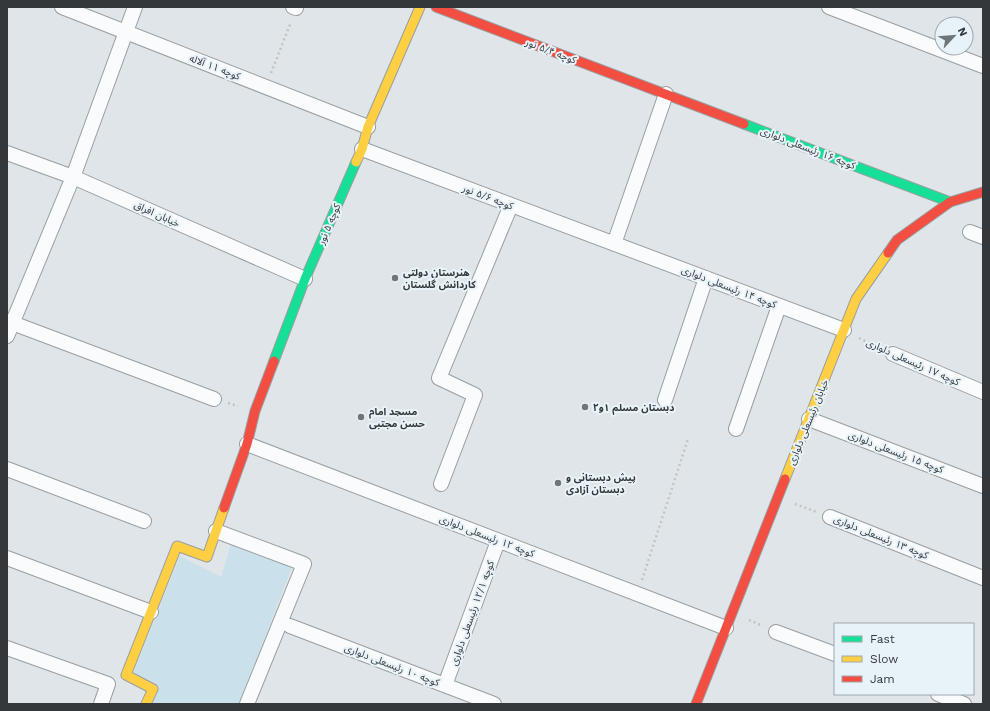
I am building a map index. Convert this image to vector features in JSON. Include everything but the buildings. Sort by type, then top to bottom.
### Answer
[{"type":"street","name":"کوچه ۱۱ آلاله","points":[[62,7],[368,127]]},
{"type":"street","points":[[134,7],[73,177],[9,327],[214,399]]},
{"type":"street","name":"کوچه ۵ نور","points":[[151,612],[177,546],[207,557],[247,444],[255,411],[305,279],[362,149],[368,127],[420,7]]},
{"type":"street","name":"کوچه ۵/۴ نور","points":[[436,7],[666,94]]},
{"type":"street","points":[[829,7],[983,66]]},
{"type":"street","points":[[614,244],[666,94]]},
{"type":"street","name":"کوچه ۱۶ رئیسعلی دلواری","points":[[666,94],[950,202]]},
{"type":"street","name":"کوچه ۵/۶ نور","points":[[362,149],[614,244]]},
{"type":"street","name":"خیابان افراق","points":[[7,153],[73,177],[305,279]]},
{"type":"street","name":"خیابان رئیسعلی دلواری","points":[[696,704],[856,299],[897,240],[950,202],[983,192]]},
{"type":"street","points":[[441,484],[475,395],[439,378],[511,205]]},
{"type":"street","name":"کوچه ۱۴ رئیسعلی دلواری","points":[[614,244],[844,330]]},
{"type":"street","points":[[665,400],[706,278]]},
{"type":"street","points":[[736,429],[779,306]]},
{"type":"street","name":"کوچه ۱۷ رئیسعلی دلواری","points":[[892,354],[983,392]]},
{"type":"street","name":"کوچه ۱۵ رئیسعلی دلواری","points":[[809,419],[983,486]]},
{"type":"street","name":"کوچه ۱۲ رئیسعلی دلواری","points":[[247,444],[726,628]]},
{"type":"street","points":[[7,469],[144,521]]},
{"type":"street","name":"کوچه ۱۳ رئیسعلی دلواری","points":[[830,517],[983,578]]},
{"type":"street","points":[[216,531],[304,564],[247,704]]},
{"type":"street","name":"کوچه ۱۲/۱ رئیسعلی دلواری","points":[[446,685],[498,541]]},
{"type":"street","points":[[7,558],[151,612],[126,675],[153,689],[146,704]]},
{"type":"street","name":"کوچه ۱۰ رئیسعلی دلواری","points":[[290,626],[494,704]]},
{"type":"street","points":[[776,632],[834,654]]},
{"type":"street","points":[[7,648],[108,684],[101,704]]},
{"type":"street","points":[[941,695],[964,704]]},
{"type":"path","points":[[266,87],[294,8]]},
{"type":"path","name":"کوچه ۱۷ رئیسعلی دلواری","points":[[844,330],[892,354]]},
{"type":"path","points":[[214,399],[255,411]]},
{"type":"path","points":[[638,594],[688,439]]},
{"type":"path","name":"کوچه ۱۳ رئیسعلی دلواری","points":[[777,498],[830,517]]},
{"type":"path","points":[[732,613],[776,632]]},
{"type":"shaded area","points":[[231,544],[292,567],[239,704],[153,704],[134,672],[180,556],[221,577]]},
{"type":"traffic: fast","points":[[744,124],[950,202]]},
{"type":"traffic: fast","points":[[274,361],[305,279],[356,162]]},
{"type":"traffic: slow","points":[[356,162],[362,149],[368,127],[420,7]]},
{"type":"traffic: slow","points":[[785,479],[856,299],[888,253]]},
{"type":"traffic: slow","points":[[146,704],[153,689],[126,675],[177,546],[207,557],[224,508]]},
{"type":"traffic: jam","points":[[436,7],[744,124]]},
{"type":"traffic: jam","points":[[888,253],[897,240],[950,202],[983,192]]},
{"type":"traffic: jam","points":[[224,508],[247,444],[255,411],[274,361]]},
{"type":"traffic: jam","points":[[696,704],[785,479]]},
{"type":"place","name":"هنرستان دولتی کاردانش گلستان","points":[[395,278]]},
{"type":"place","name":"دبستان مسلم ۱و۲","points":[[585,407]]},
{"type":"place","name":"مسجد امام حسن مجتبی","points":[[361,417]]},
{"type":"place","name":"پیش دبستانی و دبستان آزادی","points":[[558,483]]}]
